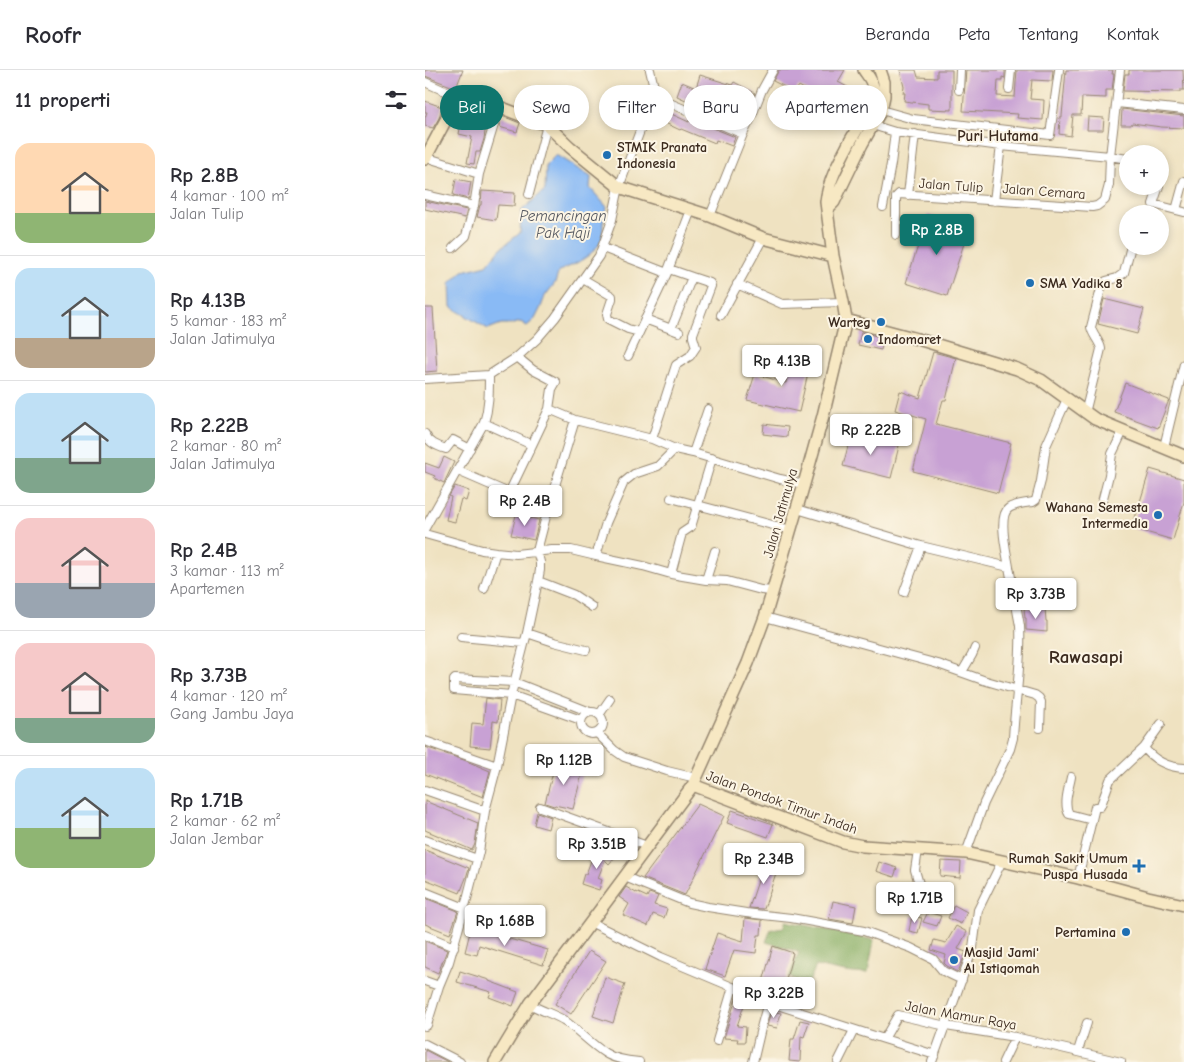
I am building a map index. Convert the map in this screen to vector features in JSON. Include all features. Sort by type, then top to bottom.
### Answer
[{"type":"main road","name":"Jalan Jatimulya","points":[[864,70],[872,85]]},
{"type":"main road","name":"Jalan Jatimulya","points":[[880,70],[884,85]]},
{"type":"main road","points":[[425,158],[440,130]]},
{"type":"main road","points":[[552,130],[619,187],[710,216],[763,238],[833,256]]},
{"type":"main road","name":"Jalan Jatimulya","points":[[495,1062],[530,1004],[694,782],[741,682],[765,617],[791,530],[823,416],[846,320],[833,256],[826,202],[827,193],[835,172],[847,147],[862,130]]},
{"type":"main road","points":[[846,320],[1017,369],[1041,380],[1095,419],[1184,456]]},
{"type":"main road","name":"Jalan Pondok Timur Indah","points":[[694,782],[843,842],[863,846],[966,853],[1078,878],[1184,905]]},
{"type":"street","points":[[650,70],[654,85]]},
{"type":"street","points":[[710,216],[743,134],[773,70]]},
{"type":"street","points":[[959,90],[960,70]]},
{"type":"street","points":[[1009,89],[1011,70]]},
{"type":"street","points":[[887,112],[913,119],[1050,135],[1059,70]]},
{"type":"street","points":[[1110,156],[1120,70]]},
{"type":"street","points":[[425,82],[440,89]]},
{"type":"street","points":[[1117,103],[1184,110]]},
{"type":"street","points":[[674,105],[743,134]]},
{"type":"street","points":[[887,129],[1001,146],[1119,158]]},
{"type":"street","points":[[453,248],[466,236],[474,206],[479,174],[492,130]]},
{"type":"street","points":[[529,194],[546,130]]},
{"type":"street","points":[[425,379],[489,375],[517,357],[537,339],[555,318],[603,248],[612,220],[619,187],[640,130]]},
{"type":"street","points":[[883,207],[895,132]]},
{"type":"street","name":"Jalan Tulip","points":[[915,134],[908,195],[994,200]]},
{"type":"street","points":[[994,200],[1001,146]]},
{"type":"street","name":"Jalan Cemara","points":[[994,200],[1097,206],[1105,200],[1108,190],[1110,156]]},
{"type":"street","points":[[425,158],[479,174]]},
{"type":"street","points":[[1156,195],[1153,204],[1180,211],[1184,181]]},
{"type":"street","points":[[425,195],[474,206]]},
{"type":"street","points":[[896,234],[896,197],[898,195],[908,195]]},
{"type":"street","points":[[628,356],[668,271],[691,210]]},
{"type":"street","points":[[721,315],[763,238]]},
{"type":"street","points":[[603,248],[668,271],[710,283],[711,286],[693,334],[696,347],[690,356],[676,365],[652,439]]},
{"type":"street","points":[[1085,413],[1101,349],[1091,330],[1094,310],[1102,285],[1106,281],[1117,278],[1124,272],[1129,255]]},
{"type":"street","points":[[645,319],[675,331],[692,277]]},
{"type":"street","points":[[583,279],[612,296],[607,319],[639,332]]},
{"type":"street","points":[[737,284],[782,304],[843,302]]},
{"type":"street","points":[[509,493],[549,409],[551,389],[556,382],[533,370],[517,357]]},
{"type":"street","points":[[1164,447],[1184,364]]},
{"type":"street","points":[[425,528],[484,423],[489,401],[489,375]]},
{"type":"street","points":[[966,853],[984,803],[1012,744],[1020,653],[1020,626],[1004,533],[1003,522],[1005,512],[1011,507],[1036,500],[1046,446],[1067,399]]},
{"type":"street","points":[[549,409],[575,420],[652,439],[675,448],[780,479],[804,484]]},
{"type":"street","points":[[693,453],[708,409]]},
{"type":"street","points":[[426,1025],[454,947],[465,908],[477,859],[485,811],[497,766],[511,695],[538,581],[540,562],[537,551],[549,504],[575,420]]},
{"type":"street","points":[[484,423],[532,445]]},
{"type":"street","points":[[1102,502],[1109,477],[1112,454],[1123,431]]},
{"type":"street","points":[[425,436],[433,445],[446,449],[453,440],[470,449]]},
{"type":"street","points":[[596,556],[606,523],[624,482],[634,474],[658,466],[675,448]]},
{"type":"street","points":[[671,574],[682,533],[691,527],[712,458]]},
{"type":"street","points":[[458,470],[509,493],[549,504]]},
{"type":"street","points":[[671,498],[791,530]]},
{"type":"street","points":[[797,509],[921,546],[1009,567]]},
{"type":"street","points":[[425,534],[482,550],[496,552],[516,554],[571,550],[671,574],[706,580],[727,581],[772,591]]},
{"type":"street","points":[[904,592],[921,546]]},
{"type":"street","points":[[706,580],[715,551]]},
{"type":"street","points":[[484,589],[496,552]]},
{"type":"street","points":[[538,581],[574,594],[592,607]]},
{"type":"street","points":[[765,617],[938,664],[1035,695],[1041,702],[1040,728]]},
{"type":"street","points":[[527,633],[585,650]]},
{"type":"street","points":[[461,636],[524,643]]},
{"type":"street","points":[[962,672],[975,648]]},
{"type":"street","points":[[581,720],[511,695],[454,690],[454,680],[455,678],[514,682],[599,715],[603,725],[601,730],[591,735],[585,733],[581,728],[581,720],[584,714],[590,712]]},
{"type":"street","points":[[599,715],[610,699]]},
{"type":"street","points":[[1078,878],[1095,807],[1100,806],[1110,780],[1144,748],[1161,724]]},
{"type":"street","points":[[597,733],[613,750],[624,757],[694,782]]},
{"type":"street","points":[[425,740],[497,766]]},
{"type":"street","points":[[1144,748],[1156,760],[1176,768],[1184,768]]},
{"type":"street","points":[[1071,777],[1066,807],[1067,812],[1092,820]]},
{"type":"street","points":[[425,790],[485,811]]},
{"type":"street","points":[[540,807],[647,846]]},
{"type":"street","points":[[425,840],[477,859]]},
{"type":"street","points":[[919,850],[915,870],[924,899],[924,908]]},
{"type":"street","points":[[590,922],[661,957],[768,1002],[884,1039],[933,1058],[973,948],[978,910],[1002,861]]},
{"type":"street","points":[[625,877],[689,903],[864,931],[933,959],[943,971],[962,980]]},
{"type":"street","points":[[425,892],[465,908]]},
{"type":"street","points":[[1184,900],[1184,905]]},
{"type":"street","points":[[425,935],[454,947]]},
{"type":"street","points":[[425,981],[439,986]]},
{"type":"street","points":[[717,1041],[733,988]]},
{"type":"street","points":[[753,1062],[768,1002]]},
{"type":"street","points":[[530,1004],[565,1021],[607,1054],[639,1062]]},
{"type":"street","name":"Jalan Mamur Raya","points":[[884,1039],[898,1015],[946,1026],[1015,1037],[1121,1062]]},
{"type":"street","points":[[1078,1051],[1087,1023]]},
{"type":"street","points":[[838,1062],[854,1030]]},
{"type":"street","points":[[1003,1062],[1015,1037]]},
{"type":"street","points":[[425,1044],[460,1062]]},
{"type":"green space","points":[[785,921],[874,940],[868,973],[849,972],[816,966],[808,984],[789,977],[799,952],[766,942],[771,929],[784,927]]},
{"type":"water","name":"Pemancingan Pak Haji","points":[[556,155],[591,177],[590,188],[607,207],[603,222],[602,238],[590,254],[559,271],[555,283],[545,296],[535,319],[527,326],[521,322],[501,324],[488,329],[451,307],[450,283],[463,271],[487,265],[501,248],[520,233],[521,211],[545,190],[546,165]]},
{"type":"building","points":[[425,70],[463,70],[457,85],[448,85],[425,76]]},
{"type":"building","points":[[779,70],[845,70],[838,82],[844,85],[781,85],[773,81]]},
{"type":"building","points":[[900,70],[916,70],[918,77],[937,78],[937,70],[952,70],[952,110],[928,109],[928,104],[904,101],[905,93],[903,93],[904,87]]},
{"type":"building","points":[[966,70],[1005,70],[1005,78],[1002,77],[1002,80],[998,80],[997,96],[1015,97],[1017,70],[1053,70],[1052,81],[1032,80],[1030,99],[1044,100],[1043,120],[1017,118],[1018,114],[963,111]]},
{"type":"building","points":[[1066,70],[1113,70],[1112,74],[1114,74],[1112,90],[1106,90],[1106,98],[1082,97],[1081,115],[1073,115],[1071,136],[1059,134]]},
{"type":"building","points":[[1129,70],[1183,70],[1184,90],[1180,90],[1180,92],[1123,91],[1125,74],[1129,74]]},
{"type":"building","points":[[700,75],[732,85],[697,85]]},
{"type":"building","points":[[682,82],[689,85],[684,85],[684,99],[677,96]]},
{"type":"building","points":[[425,101],[440,106],[439,118],[433,128],[425,126],[427,112],[425,112]]},
{"type":"building","points":[[1122,109],[1184,116],[1184,128],[1132,123],[1131,125],[1121,125]]},
{"type":"building","points":[[674,115],[684,120],[684,130],[718,130],[735,137],[732,146],[716,140],[715,143],[674,127]]},
{"type":"building","points":[[504,117],[514,121],[514,130],[518,130],[517,132],[504,128]]},
{"type":"building","points":[[1088,117],[1104,118],[1103,130],[1087,130]]},
{"type":"building","points":[[460,130],[485,130],[480,152],[476,152],[474,164],[467,163],[472,137],[459,134]]},
{"type":"building","points":[[456,179],[471,182],[468,199],[453,195]]},
{"type":"building","points":[[482,191],[515,193],[514,206],[498,205],[496,220],[477,217],[481,205]]},
{"type":"building","points":[[425,201],[467,210],[465,218],[425,209]]},
{"type":"building","points":[[928,215],[969,228],[947,296],[906,283]]},
{"type":"building","points":[[1104,299],[1144,309],[1137,334],[1098,324]]},
{"type":"building","points":[[425,308],[433,308],[437,371],[425,372]]},
{"type":"building","points":[[861,332],[884,338],[881,350],[858,345]]},
{"type":"building","points":[[933,352],[956,358],[946,400],[943,400],[936,424],[1011,443],[998,493],[913,471],[926,419],[895,410],[900,391],[920,398]]},
{"type":"building","points":[[791,356],[811,360],[799,412],[747,400],[755,374],[786,383]]},
{"type":"building","points":[[1125,383],[1169,400],[1158,428],[1114,412]]},
{"type":"building","points":[[764,424],[788,427],[787,437],[763,434]]},
{"type":"building","points":[[851,434],[899,446],[891,478],[843,466]]},
{"type":"building","points":[[444,457],[454,462],[444,483],[434,478],[435,476],[425,472],[425,463],[439,468]]},
{"type":"building","name":"Wahana Semesta Intermedia","points":[[1150,469],[1184,479],[1184,502],[1173,540],[1132,528]]},
{"type":"building","points":[[455,486],[469,491],[466,501],[461,499],[455,522],[446,520],[451,497],[449,496]]},
{"type":"building","points":[[516,515],[539,520],[534,540],[511,535]]},
{"type":"building","points":[[1024,608],[1045,608],[1047,632],[1026,630]]},
{"type":"building","points":[[486,698],[500,700],[498,722],[493,721],[490,748],[470,746],[472,723],[483,724]]},
{"type":"building","points":[[425,747],[490,771],[483,797],[425,774]]},
{"type":"building","points":[[555,764],[572,768],[573,764],[584,766],[573,809],[545,803]]},
{"type":"building","points":[[425,801],[478,823],[475,844],[472,850],[425,830]]},
{"type":"building","points":[[698,804],[724,816],[685,895],[643,878]]},
{"type":"building","points":[[732,810],[773,824],[768,837],[727,823]]},
{"type":"building","points":[[537,812],[551,817],[548,829],[534,825]]},
{"type":"building","points":[[604,848],[615,857],[609,864],[605,860],[598,878],[602,880],[599,890],[581,884],[592,858],[594,859]]},
{"type":"building","points":[[425,850],[469,868],[460,893],[425,879]]},
{"type":"building","points":[[765,860],[779,864],[764,909],[749,908]]},
{"type":"building","points":[[941,861],[961,862],[960,878],[940,876]]},
{"type":"building","points":[[879,862],[897,868],[894,877],[876,871]]},
{"type":"building","points":[[626,887],[647,897],[649,893],[658,896],[654,905],[667,909],[664,918],[653,914],[648,926],[623,915],[629,904],[619,897]]},
{"type":"building","points":[[425,898],[458,911],[450,934],[425,924]]},
{"type":"building","points":[[833,901],[856,906],[853,923],[829,919]]},
{"type":"building","points":[[954,905],[967,912],[961,924],[948,918]]},
{"type":"building","points":[[928,912],[941,916],[937,926],[923,922]]},
{"type":"building","points":[[912,916],[922,918],[918,933],[909,931]]},
{"type":"building","points":[[745,918],[762,920],[761,935],[758,935],[756,953],[734,950],[725,976],[705,969],[717,933],[743,941]]},
{"type":"building","points":[[956,926],[967,932],[958,949],[966,952],[958,972],[944,963],[946,955],[931,950],[934,940],[946,943]]},
{"type":"building","points":[[471,928],[548,950],[543,965],[479,945],[477,955],[465,952]]},
{"type":"building","points":[[425,941],[447,950],[438,973],[425,967]]},
{"type":"building","points":[[773,946],[793,953],[782,994],[768,990],[767,994],[760,992]]},
{"type":"building","points":[[589,951],[606,961],[571,1014],[555,1004]]},
{"type":"building","points":[[460,971],[518,992],[513,1006],[489,997],[491,992],[457,982]]},
{"type":"building","points":[[605,977],[625,984],[613,1023],[593,1016]]},
{"type":"building","points":[[737,995],[746,999],[737,1026],[746,1027],[745,1042],[737,1042],[738,1039],[724,1038]]},
{"type":"building","points":[[771,1011],[781,1013],[777,1028],[767,1026]]},
{"type":"building","points":[[800,1020],[809,1022],[804,1037],[801,1036],[800,1062],[789,1061],[791,1039],[794,1039]]},
{"type":"building","points":[[425,1050],[448,1062],[425,1062]]},
{"type":"place","name":"STMIK Pranata Indonesia","points":[[607,155]]},
{"type":"place","name":"SMA Yadika 8","points":[[1030,283]]},
{"type":"place","name":"Warteg","points":[[881,322]]},
{"type":"place","name":"Indomaret","points":[[868,339]]},
{"type":"place","name":"Wahana Semesta Intermedia","points":[[1158,515]]},
{"type":"place","name":"Rumah Sakit Umum Puspa Husada","points":[[1139,866]]},
{"type":"place","name":"Pertamina","points":[[1126,932]]},
{"type":"place","name":"Masjid Jami' Al Istiqomah","points":[[954,960]]},
{"type":"district","name":"Puri Hutama","points":[[998,136]]},
{"type":"district","name":"Rawasapi","points":[[1086,656]]}]
